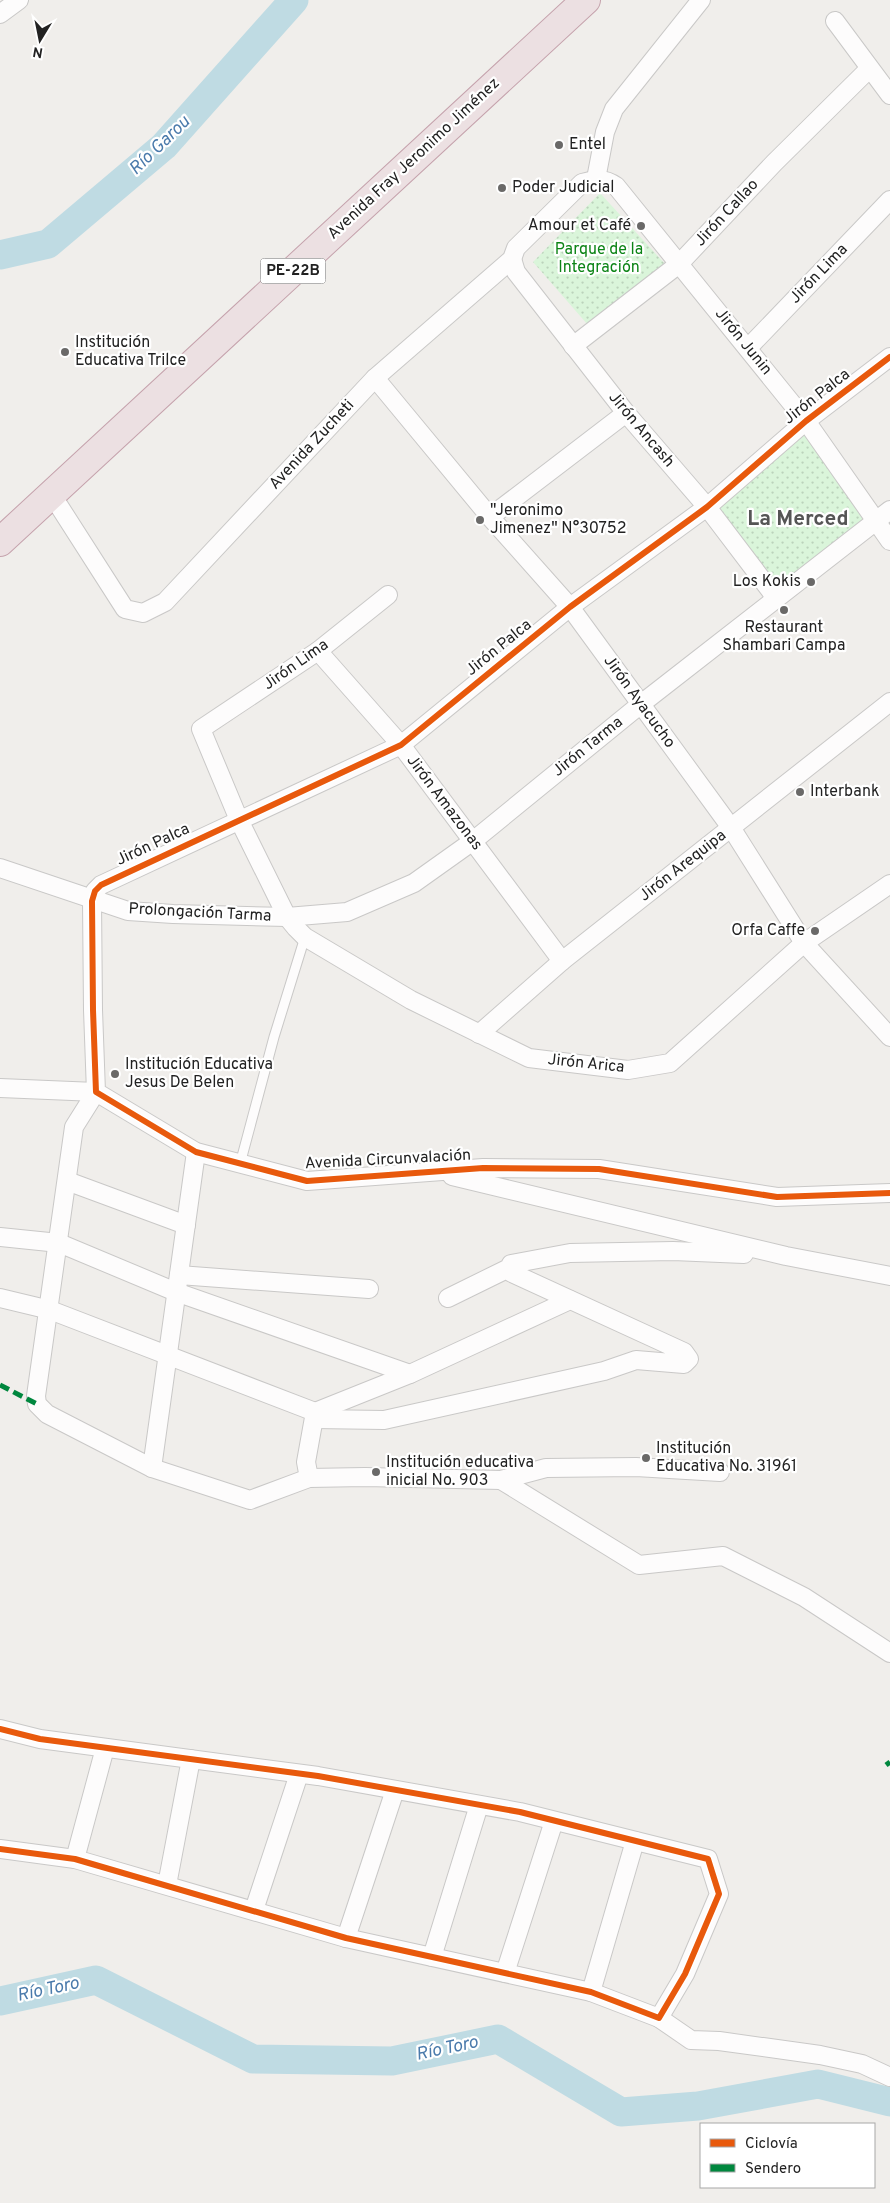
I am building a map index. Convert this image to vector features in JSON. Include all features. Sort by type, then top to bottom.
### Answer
[{"type":"highway","name":"Avenida Fray Jeronimo Jiménez","points":[[0,542],[586,0]]},
{"type":"street","points":[[0,14],[19,0]]},
{"type":"street","points":[[596,179],[605,132],[614,109],[701,0]]},
{"type":"street","points":[[835,21],[890,95]]},
{"type":"street","name":"Jirón Callao","points":[[573,346],[679,264],[774,163],[869,69]]},
{"type":"street","name":"Avenida Zucheti","points":[[52,495],[126,609],[143,612],[165,602],[375,378],[512,259],[516,248],[582,183],[596,179]]},
{"type":"street","name":"Jirón Junin","points":[[596,179],[606,180],[616,186],[748,348],[806,421],[890,541]]},
{"type":"street","name":"Jirón Lima","points":[[748,348],[890,200]]},
{"type":"street","name":"Jirón Ancash","points":[[512,259],[516,272],[573,346],[626,413],[707,507],[776,598]]},
{"type":"street","name":"Jirón Palca","points":[[92,901],[95,891],[101,885],[401,745],[570,607],[707,507],[806,421],[890,357]]},
{"type":"street","name":"Jirón Ayacucho","points":[[375,378],[490,517],[570,607],[732,829],[804,943],[890,1037]]},
{"type":"street","points":[[490,517],[626,413]]},
{"type":"street","name":"Jirón Tarma","points":[[288,917],[347,912],[414,883],[473,841],[641,704],[890,510]]},
{"type":"street","name":"Jirón Lima","points":[[201,730],[318,651],[388,596]]},
{"type":"street","name":"Jirón Amazonas","points":[[318,651],[401,745],[562,961]]},
{"type":"street","name":"Jirón Arequipa","points":[[479,1034],[562,961],[732,829],[890,702]]},
{"type":"street","name":"Jirón Arica","points":[[201,730],[238,820],[288,917],[305,937],[411,1000],[529,1058],[628,1070],[670,1063],[804,943],[890,884]]},
{"type":"street","name":"Prolongación Tarma","points":[[0,868],[92,901],[128,911],[288,917]]},
{"type":"street","points":[[92,901],[96,1092],[74,1127],[50,1310],[36,1396],[37,1404],[47,1414],[152,1468],[250,1500],[309,1478],[365,1477],[501,1480],[546,1468],[636,1467],[720,1472]]},
{"type":"street","points":[[0,1088],[96,1092]]},
{"type":"street","name":"Avenida Circunvalación","points":[[96,1092],[196,1152],[307,1181],[483,1168],[599,1169],[777,1197],[890,1193]]},
{"type":"street","points":[[152,1468],[196,1152]]},
{"type":"street","points":[[434,1172],[763,1251],[890,1276]]},
{"type":"street","points":[[67,1181],[186,1225]]},
{"type":"street","points":[[0,1237],[59,1243],[177,1283],[410,1374]]},
{"type":"street","points":[[448,1298],[509,1268],[511,1264],[570,1253],[673,1251],[741,1254],[763,1251]]},
{"type":"street","points":[[0,1298],[50,1310],[168,1355],[314,1415],[384,1420],[604,1371],[636,1360],[684,1364],[689,1359],[684,1352],[512,1273],[509,1268]]},
{"type":"street","points":[[177,1283],[369,1289]]},
{"type":"street","points":[[314,1415],[410,1374],[570,1300]]},
{"type":"street","points":[[309,1478],[306,1462],[314,1415]]},
{"type":"street","points":[[501,1480],[640,1564],[723,1556],[804,1597],[890,1652]]},
{"type":"street","points":[[1,1734],[299,1774],[395,1790],[554,1820],[708,1859],[719,1894],[685,1974],[659,2018]]},
{"type":"street","points":[[76,1859],[104,1748]]},
{"type":"street","points":[[167,1885],[191,1759]]},
{"type":"street","points":[[254,1910],[299,1774]]},
{"type":"street","points":[[346,1938],[395,1790]]},
{"type":"street","points":[[432,1958],[479,1805]]},
{"type":"street","points":[[505,1973],[554,1820]]},
{"type":"street","points":[[591,1992],[635,1841]]},
{"type":"street","points":[[0,1849],[76,1859],[346,1938],[591,1992],[659,2018],[692,2040],[719,2041],[820,2055],[862,2064],[890,2077]]},
{"type":"lane","points":[[240,1164],[274,1037],[305,937]]},
{"type":"green space","name":"Parque de la Integración","points":[[600,193],[665,264],[588,325],[533,262]]},
{"type":"green space","points":[[806,421],[876,520],[776,598],[707,507]]},
{"type":"waterway","name":"Río Garou","points":[[0,255],[48,244],[164,146],[294,0]]},
{"type":"waterway","name":"Río Toro","points":[[0,2001],[96,1980],[253,2059],[392,2061],[498,2039],[621,2112],[698,2106],[818,2084],[890,2102]]},
{"type":"marked path","points":[[0,1385],[37,1404]]},
{"type":"marked path","points":[[886,1765],[890,1762]]},
{"type":"cycle path","points":[[890,357],[806,421],[707,507],[570,607],[401,745],[101,885],[95,891],[92,901],[96,1092],[196,1152],[307,1181],[483,1168],[599,1169],[777,1197],[890,1193]]},
{"type":"cycle path","points":[[0,1729],[40,1739],[318,1776],[520,1812],[708,1859],[719,1894],[685,1974],[659,2018],[591,1992],[346,1938],[75,1859],[0,1849]]},
{"type":"place","name":"Entel","points":[[559,145]]},
{"type":"place","name":"Poder Judicial","points":[[502,188]]},
{"type":"place","name":"Amour et Café","points":[[641,226]]},
{"type":"place","name":"Institución Educativa Trilce","points":[[65,352]]},
{"type":"place","name":"\"Jeronimo Jimenez\" N°30752","points":[[480,520]]},
{"type":"place","name":"Los Kokis","points":[[811,582]]},
{"type":"place","name":"Restaurant Shambari Campa","points":[[784,610]]},
{"type":"place","name":"Interbank","points":[[800,792]]},
{"type":"place","name":"Orfa Caffe","points":[[815,931]]},
{"type":"place","name":"Institución Educativa Jesus De Belen","points":[[115,1074]]},
{"type":"place","name":"Institución Educativa No. 31961","points":[[646,1458]]},
{"type":"place","name":"Institución educativa inicial No. 903","points":[[376,1472]]},
{"type":"district","name":"La Merced","points":[[798,519]]}]
